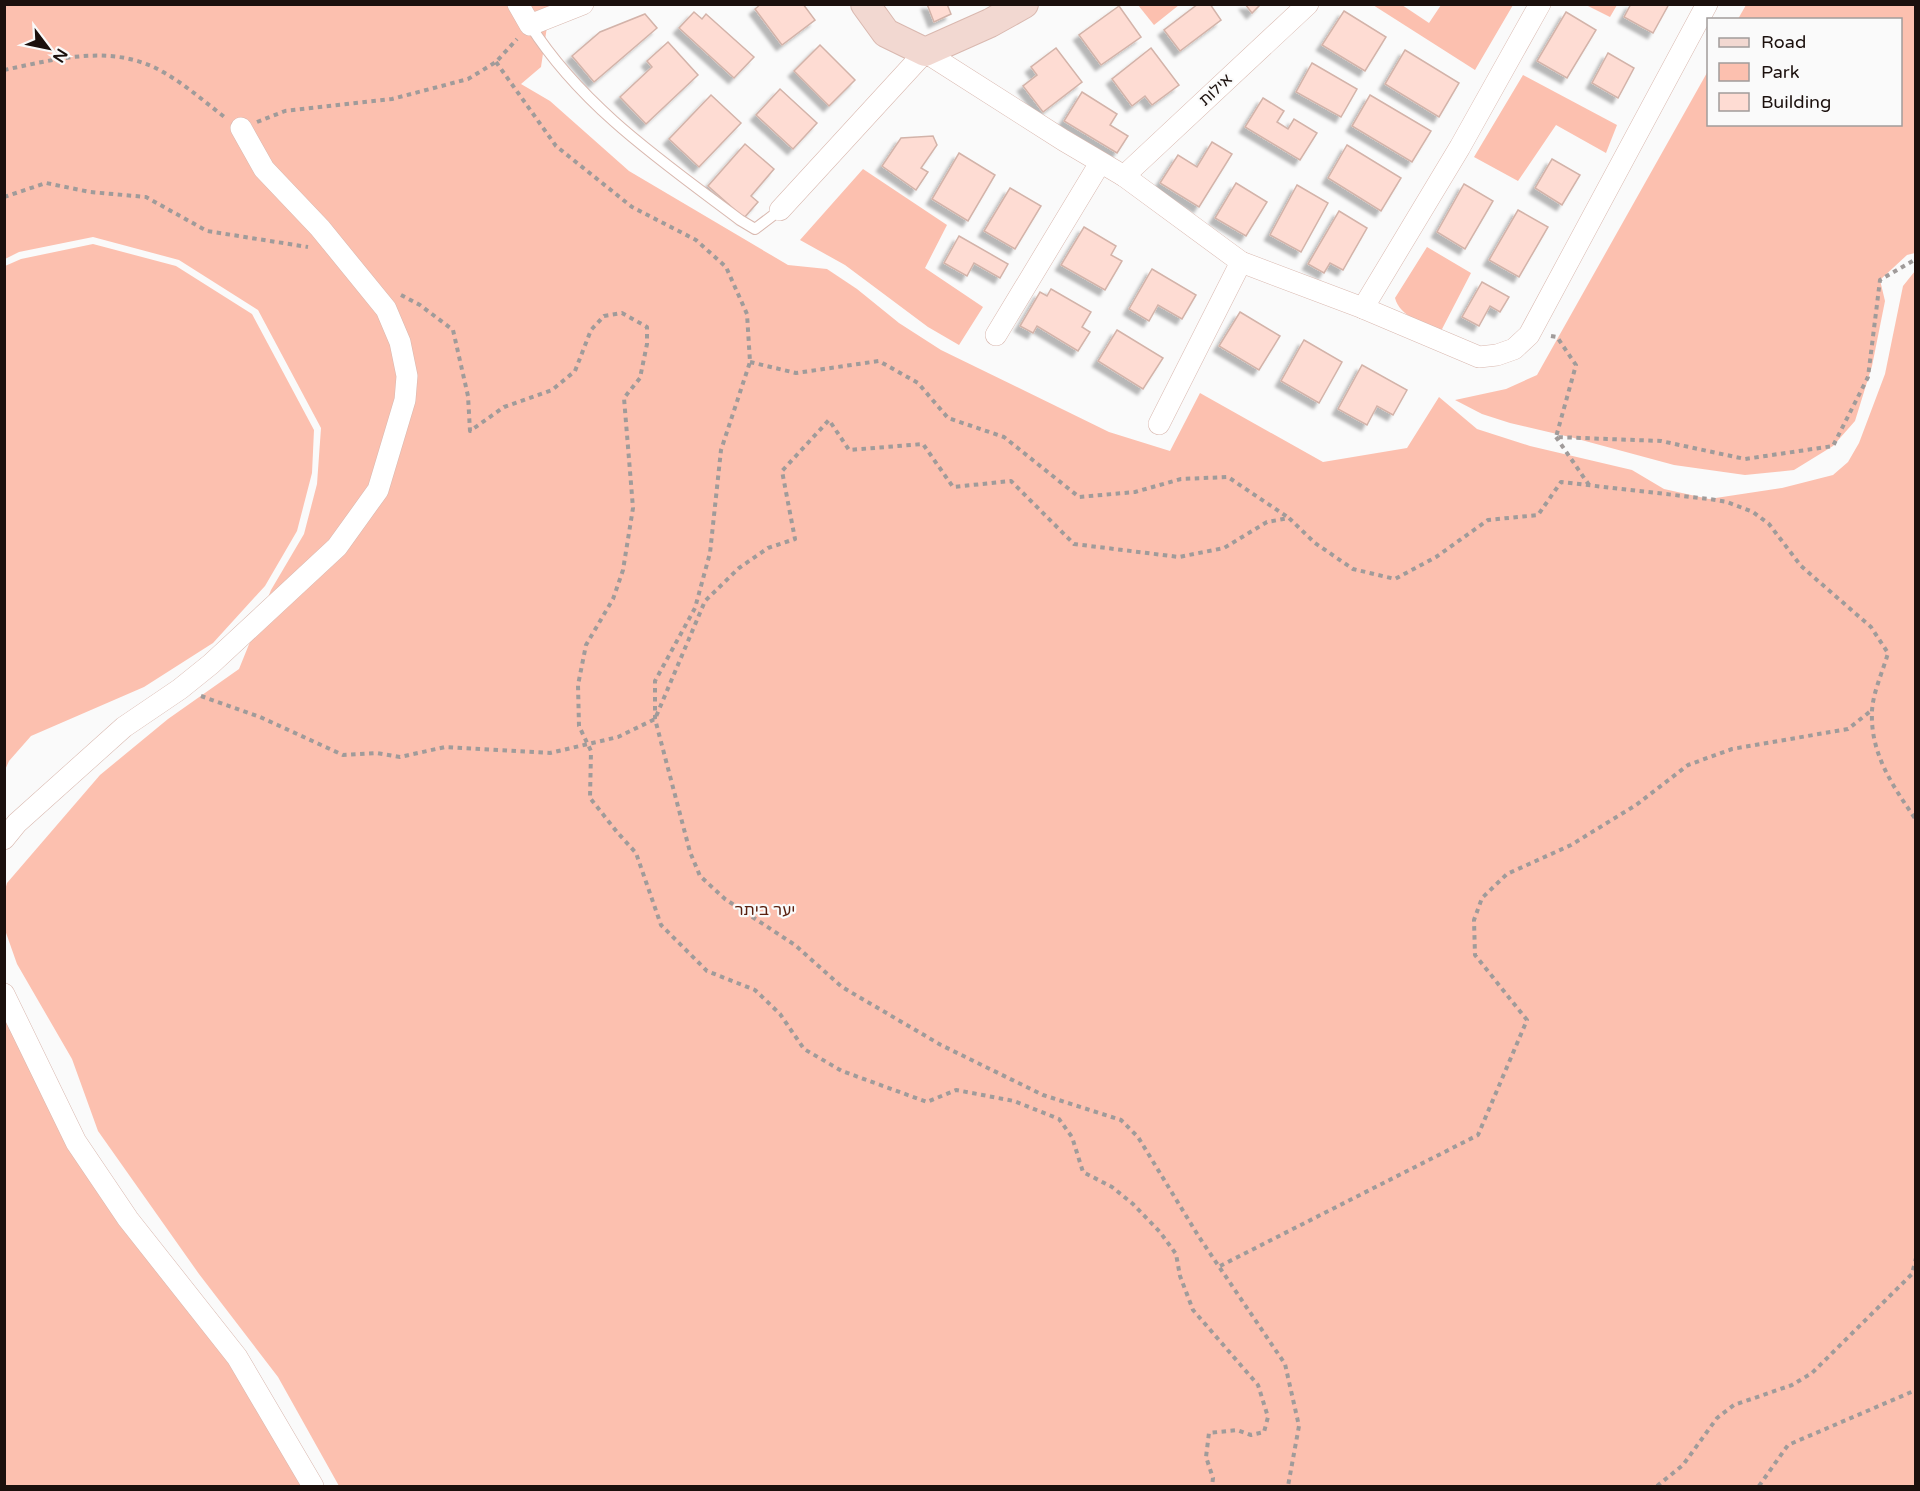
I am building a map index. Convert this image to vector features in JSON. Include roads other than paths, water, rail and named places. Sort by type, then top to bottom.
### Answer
[{"type":"street","points":[[518,4],[530,25],[583,4]]},
{"type":"street","points":[[865,4],[886,33],[925,52],[1124,176],[1241,262],[1363,308],[1479,357],[1497,355],[1514,349],[1529,335],[1707,4]]},
{"type":"street","points":[[780,210],[925,52],[990,23],[1024,4]]},
{"type":"street","name":"אילות","points":[[1124,176],[1308,4]]},
{"type":"street","points":[[1363,308],[1460,147],[1540,4]]},
{"type":"street","points":[[4,839],[17,823],[124,727],[180,689],[211,664],[337,547],[378,490],[405,400],[407,376],[400,342],[386,309],[320,228],[264,169],[241,129]]},
{"type":"street","points":[[996,335],[1100,163]]},
{"type":"street","points":[[1159,424],[1241,262]]},
{"type":"street","points":[[4,994],[76,1142],[128,1219],[237,1357],[313,1486]]},
{"type":"lane","points":[[530,25],[548,54],[592,103],[634,140],[740,220],[755,229],[780,210]]},
{"type":"park label","name":"יער ביתר","points":[[765,909]]}]
